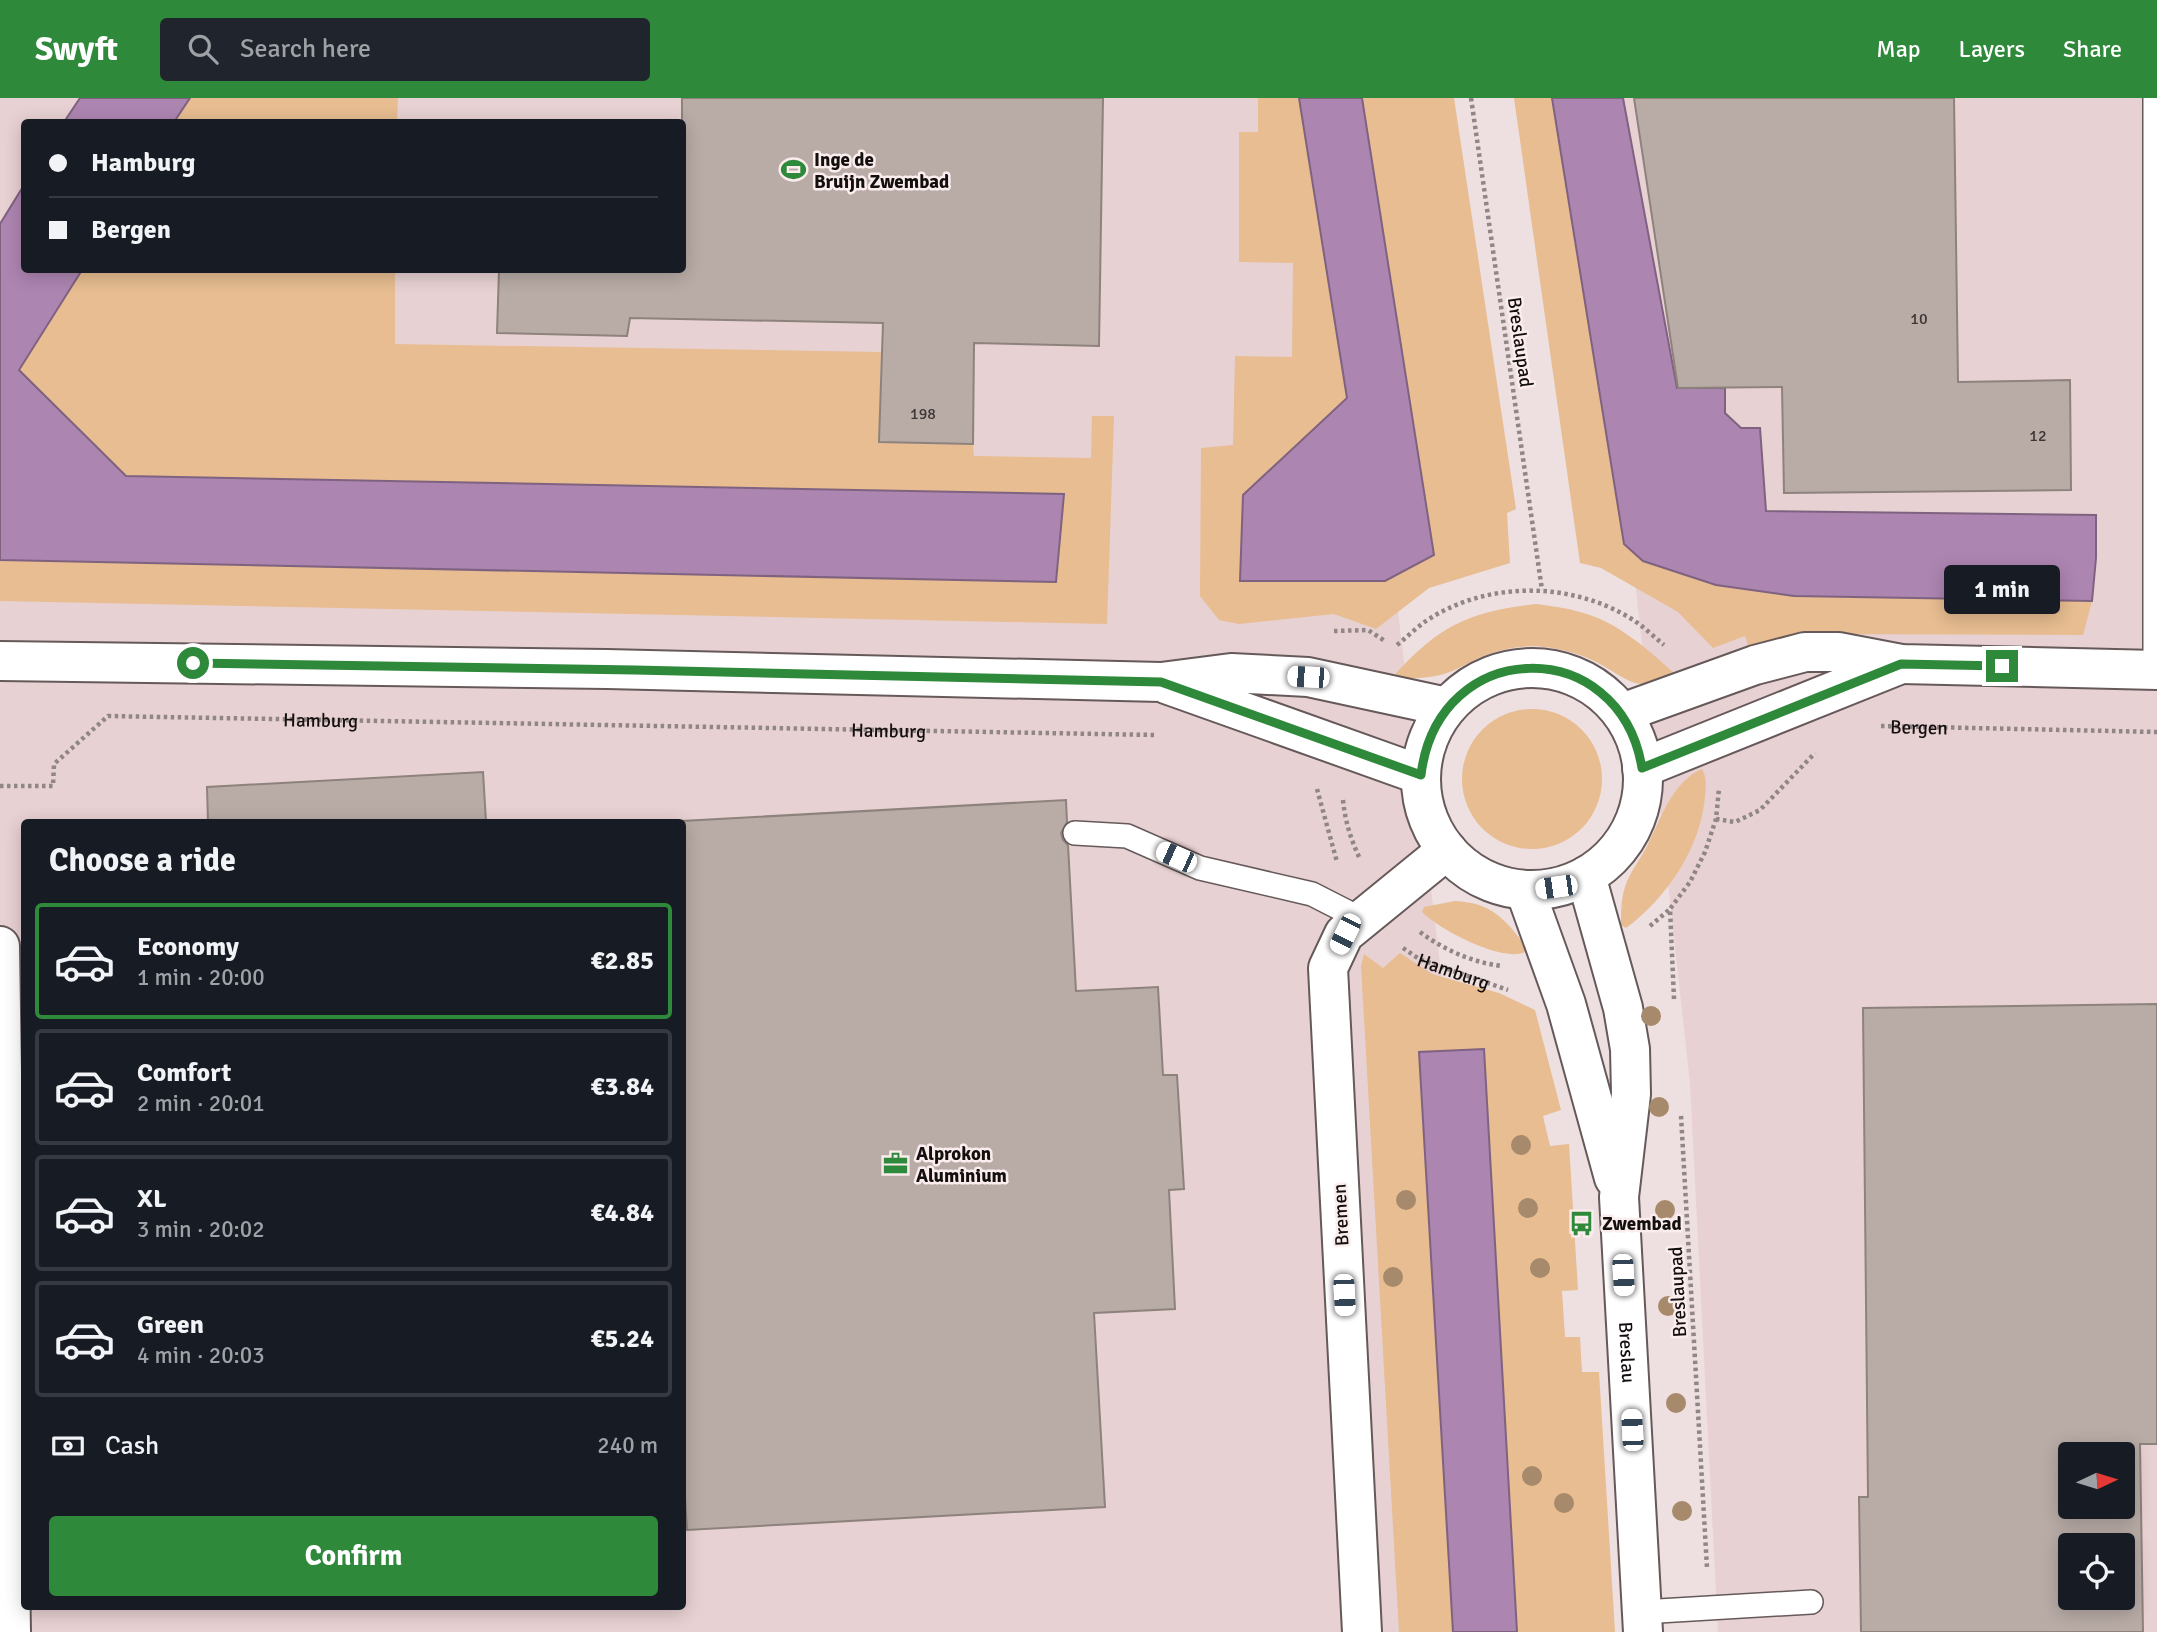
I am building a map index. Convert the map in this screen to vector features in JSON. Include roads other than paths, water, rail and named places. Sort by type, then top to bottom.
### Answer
[{"type":"street","points":[[1622,713],[1755,665],[1805,652],[1838,652],[1901,664],[2156,670]]},
{"type":"street","points":[[0,661],[580,669],[1161,682],[1231,673],[1308,677],[1447,707]]},
{"type":"street","points":[[1642,768],[1901,664]]},
{"type":"street","points":[[1521,668],[1550,669],[1578,678],[1602,693],[1622,713],[1639,749],[1643,790],[1639,811],[1631,831],[1619,848],[1586,876],[1556,887],[1525,890],[1496,884],[1469,871],[1447,850],[1432,828],[1423,802],[1421,775],[1424,751],[1434,727],[1447,707],[1469,688],[1494,674],[1521,668]]},
{"type":"street","points":[[1161,682],[1421,775]]},
{"type":"street","name":"Bremen","points":[[1362,1632],[1328,968],[1345,934],[1447,850]]},
{"type":"street","name":"Breslau","points":[[1586,876],[1623,1008],[1630,1060],[1631,1094],[1619,1197],[1642,1622]]},
{"type":"street","name":"Breslau","points":[[1525,890],[1566,1004],[1619,1197]]},
{"type":"street","points":[[0,946],[14,1190],[11,1632]]},
{"type":"lane","points":[[2155,98],[2156,670]]},
{"type":"lane","points":[[1075,833],[1127,836],[1200,868],[1373,910]]},
{"type":"lane","points":[[1642,1622],[1709,1608],[1811,1602]]},
{"type":"place","name":"Inge de Bruijn Zwembad","points":[[794,170]]},
{"type":"place","name":"Alprokon Aluminium","points":[[896,1164]]},
{"type":"place","name":"Zwembad","points":[[1582,1223]]}]
